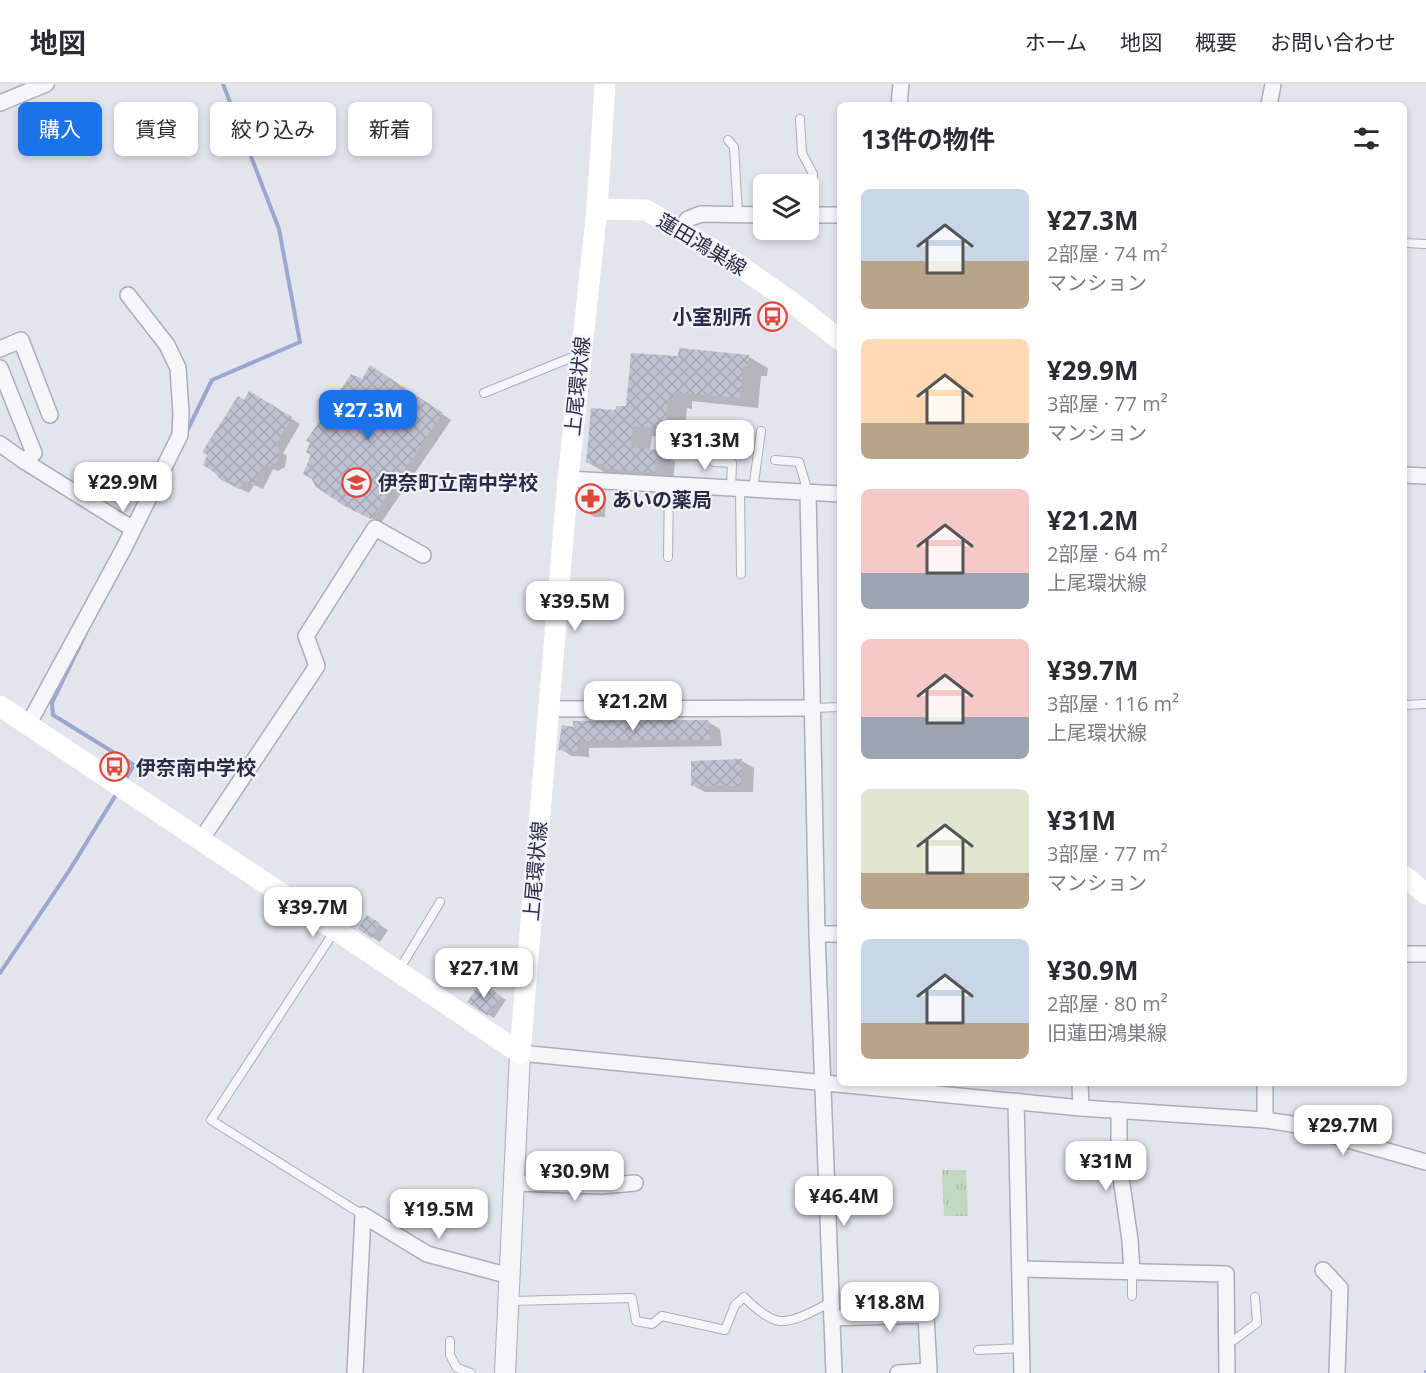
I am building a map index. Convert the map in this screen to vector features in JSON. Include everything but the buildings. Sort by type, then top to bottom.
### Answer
[{"type":"main road","points":[[597,209],[605,84]]},
{"type":"main road","name":"蓮田鴻巣線","points":[[597,209],[646,210],[731,260],[793,303],[837,338]]},
{"type":"main road","name":"上尾環状線","points":[[520,1053],[568,479],[597,209]]},
{"type":"main road","points":[[0,706],[520,1053]]},
{"type":"main road","points":[[1407,878],[1426,894]]},
{"type":"street","points":[[6,95],[46,84]]},
{"type":"street","points":[[899,102],[901,84]]},
{"type":"street","points":[[1270,102],[1273,84]]},
{"type":"street","points":[[679,231],[688,219],[701,214],[753,214]]},
{"type":"street","points":[[819,215],[837,215]]},
{"type":"street","points":[[28,725],[133,529],[180,435],[178,368],[167,345],[128,296]]},
{"type":"street","points":[[0,349],[21,340],[50,415]]},
{"type":"street","points":[[0,368],[34,453],[24,461]]},
{"type":"street","points":[[0,444],[133,529]]},
{"type":"street","points":[[1407,475],[1426,476]]},
{"type":"street","points":[[568,479],[837,494]]},
{"type":"street","points":[[808,493],[817,934],[834,1373]]},
{"type":"street","points":[[201,840],[317,666],[306,636],[375,528],[423,555]]},
{"type":"street","points":[[549,710],[813,708]]},
{"type":"street","points":[[817,934],[837,934]]},
{"type":"street","points":[[1407,954],[1426,954]]},
{"type":"street","points":[[505,1373],[520,1053],[837,1083]]},
{"type":"street","points":[[863,1086],[1081,1108],[1265,1120],[1292,1124],[1426,1162]]},
{"type":"street","points":[[1080,1086],[1081,1108]]},
{"type":"street","points":[[1265,1086],[1265,1120]]},
{"type":"street","points":[[1016,1101],[1023,1373]]},
{"type":"street","points":[[1119,1110],[1119,1164],[1131,1240],[1132,1272]]},
{"type":"street","points":[[514,1183],[601,1186],[635,1183]]},
{"type":"street","points":[[355,1373],[363,1215],[427,1254],[510,1276]]},
{"type":"street","points":[[1021,1269],[1226,1274],[1227,1373]]},
{"type":"street","points":[[1323,1270],[1340,1288],[1337,1373]]},
{"type":"street","points":[[832,1318],[926,1315],[929,1371],[898,1373]]},
{"type":"lane","points":[[800,119],[802,153],[813,174]]},
{"type":"lane","points":[[728,140],[734,147],[738,214]]},
{"type":"lane","points":[[1407,243],[1426,244]]},
{"type":"lane","points":[[484,393],[581,353]]},
{"type":"lane","points":[[741,574],[741,489],[761,431]]},
{"type":"lane","points":[[775,460],[799,462],[808,493]]},
{"type":"lane","points":[[714,462],[732,463],[741,489]]},
{"type":"lane","points":[[668,557],[669,485]]},
{"type":"lane","points":[[1407,705],[1426,704]]},
{"type":"lane","points":[[813,708],[837,707]]},
{"type":"lane","points":[[398,971],[440,903]]},
{"type":"lane","points":[[336,930],[211,1120],[363,1215]]},
{"type":"lane","points":[[1132,1272],[1132,1296]]},
{"type":"lane","points":[[509,1301],[632,1298],[636,1321],[652,1324],[662,1316],[725,1330],[735,1305],[744,1297],[756,1309],[780,1321],[806,1315],[831,1302]]},
{"type":"lane","points":[[1227,1340],[1234,1340],[1257,1323],[1255,1297]]},
{"type":"lane","points":[[450,1341],[450,1355],[457,1368],[471,1373]]},
{"type":"lane","points":[[978,1350],[1022,1348]]},
{"type":"green space","points":[[942,1170],[966,1170],[968,1216],[944,1216]]},
{"type":"waterway","points":[[186,433],[212,380],[300,342],[279,229],[223,84]]},
{"type":"waterway","points":[[86,633],[52,703],[53,715],[134,765],[124,782]]},
{"type":"waterway","points":[[0,973],[69,871],[117,793]]},
{"type":"place","name":"小室別所","points":[[773,316]]},
{"type":"place","name":"伊奈町立南中学校","points":[[357,482]]},
{"type":"place","name":"あいの薬局","points":[[591,499]]},
{"type":"place","name":"伊奈南中学校","points":[[115,767]]}]
